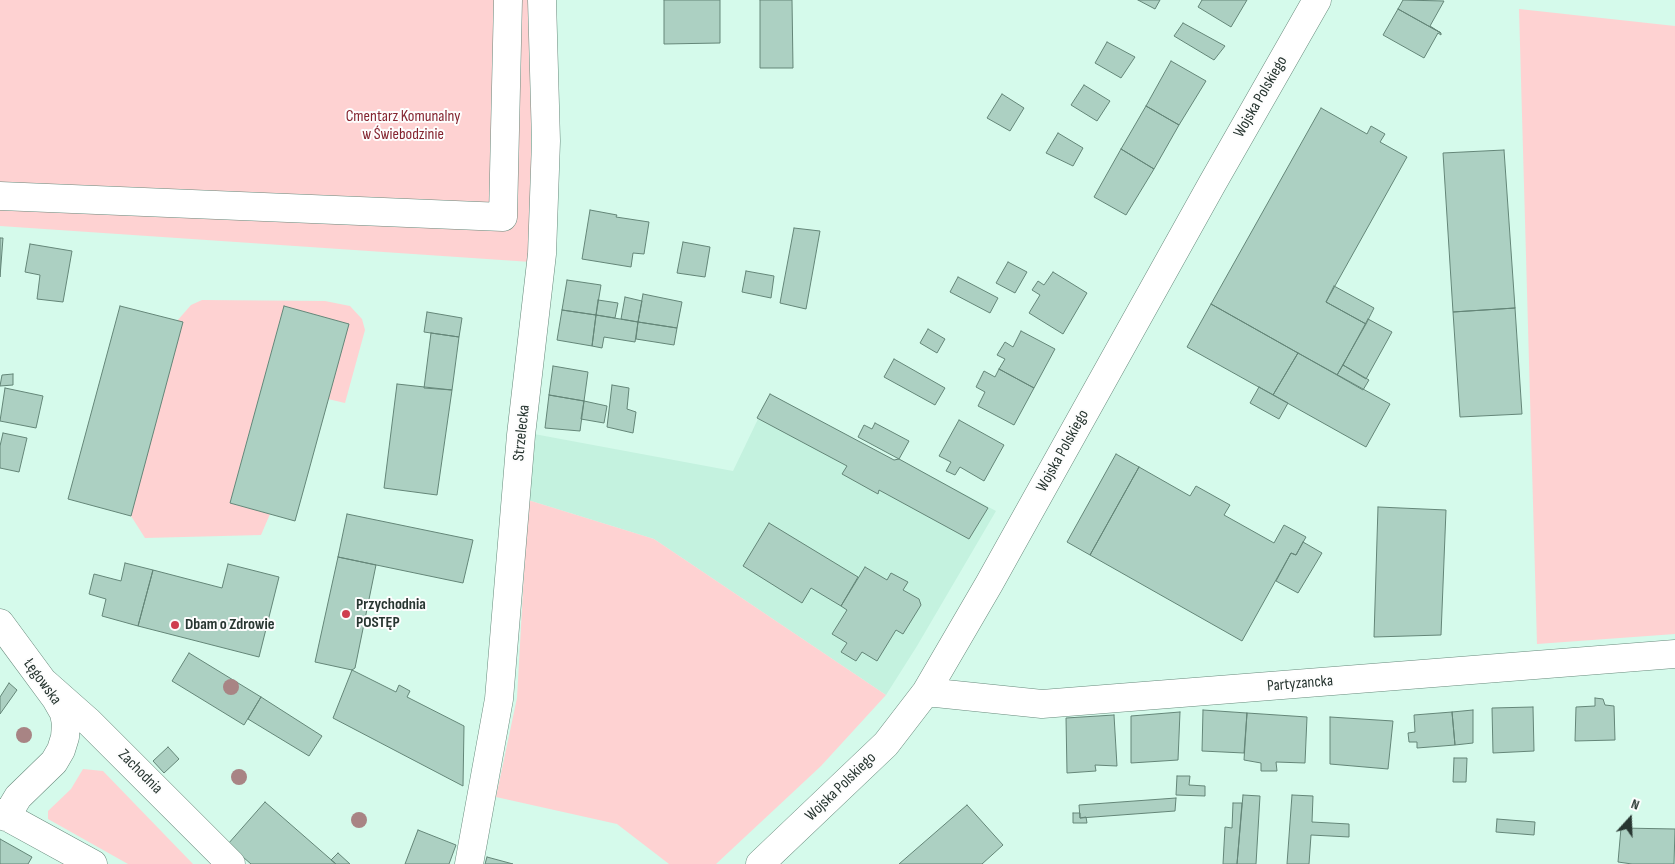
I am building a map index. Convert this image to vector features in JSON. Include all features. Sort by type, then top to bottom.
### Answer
[{"type":"street","points":[[0,196],[503,217],[508,0]]},
{"type":"street","name":"Strzelecka","points":[[469,864],[499,700],[521,435],[542,254],[546,141],[542,0]]},
{"type":"street","name":"Wojska Polskiego","points":[[760,864],[886,744],[926,692],[989,584],[1207,192],[1317,0]]},
{"type":"street","name":"Łęgowska","points":[[0,623],[45,683],[64,713],[66,724],[61,750],[54,762],[18,797],[3,815]]},
{"type":"street","name":"Partyzancka","points":[[926,692],[1042,704],[1675,654]]},
{"type":"street","name":"Zachodnia","points":[[45,683],[88,721],[231,864]]},
{"type":"street","points":[[3,815],[93,864]]},
{"type":"shaded area","points":[[770,394],[894,460],[899,459],[996,511],[886,695],[654,539],[528,500],[534,434],[733,471]]},
{"type":"green space","name":"Cmentarz Komunalny w Świebodzinie","points":[[0,0],[531,0],[531,262],[0,226]]},
{"type":"green space","points":[[1519,9],[1675,26],[1675,634],[1537,644]]},
{"type":"green space","points":[[202,300],[325,301],[350,306],[362,319],[365,330],[345,403],[328,399],[348,324],[284,306],[230,503],[270,514],[261,535],[145,538],[131,516],[177,321],[191,305]]},
{"type":"green space","points":[[528,500],[654,539],[886,695],[821,766],[716,864],[669,864],[617,824],[496,797],[517,698]]},
{"type":"green space","points":[[83,769],[103,771],[193,864],[128,864],[48,819],[48,811],[71,789]]},
{"type":"building","points":[[664,0],[720,0],[720,43],[664,44]]},
{"type":"building","points":[[760,0],[792,0],[793,68],[760,68]]},
{"type":"building","points":[[1138,0],[1160,0],[1155,9]]},
{"type":"building","points":[[1202,0],[1247,0],[1231,27],[1198,7]]},
{"type":"building","points":[[1403,0],[1444,1],[1430,26],[1441,33],[1398,9]]},
{"type":"building","points":[[1398,9],[1441,33],[1441,35],[1438,33],[1424,58],[1383,35]]},
{"type":"building","points":[[1183,23],[1225,46],[1214,60],[1174,36]]},
{"type":"building","points":[[1107,42],[1135,57],[1121,78],[1095,63]]},
{"type":"building","points":[[1171,61],[1206,81],[1179,125],[1146,106]]},
{"type":"building","points":[[1084,85],[1110,101],[1097,121],[1071,105]]},
{"type":"building","points":[[1002,94],[1024,108],[1010,131],[987,118]]},
{"type":"building","points":[[1146,106],[1179,125],[1154,169],[1121,149]]},
{"type":"building","points":[[1321,108],[1367,134],[1371,126],[1385,134],[1380,142],[1407,157],[1326,302],[1366,324],[1337,375],[1211,304]]},
{"type":"building","points":[[1058,133],[1083,148],[1073,166],[1046,153]]},
{"type":"building","points":[[1121,149],[1154,169],[1126,215],[1094,197]]},
{"type":"building","points":[[1504,150],[1515,308],[1453,312],[1443,153]]},
{"type":"building","points":[[590,210],[617,215],[616,217],[649,222],[644,254],[633,253],[631,267],[582,259]]},
{"type":"building","points":[[794,228],[820,231],[806,309],[780,303]]},
{"type":"building","points":[[0,238],[3,238],[0,277]]},
{"type":"building","points":[[683,242],[710,247],[705,277],[677,273]]},
{"type":"building","points":[[30,244],[72,251],[63,302],[37,299],[40,275],[25,272]]},
{"type":"building","points":[[1008,262],[1027,272],[1015,293],[996,283]]},
{"type":"building","points":[[746,271],[774,276],[771,298],[742,292]]},
{"type":"building","points":[[1053,272],[1087,293],[1063,334],[1029,313],[1040,295],[1032,290],[1038,281],[1044,285]]},
{"type":"building","points":[[958,277],[998,298],[990,313],[950,292]]},
{"type":"building","points":[[567,280],[601,285],[596,315],[562,310]]},
{"type":"building","points":[[1334,286],[1374,308],[1366,324],[1326,302]]},
{"type":"building","points":[[643,294],[682,302],[677,328],[638,322]]},
{"type":"building","points":[[625,297],[642,301],[638,322],[621,319]]},
{"type":"building","points":[[598,300],[618,303],[615,318],[596,315]]},
{"type":"building","points":[[1211,304],[1298,353],[1273,395],[1187,347]]},
{"type":"building","points":[[120,306],[183,322],[131,516],[68,499]]},
{"type":"building","points":[[284,306],[349,324],[295,521],[230,503]]},
{"type":"building","points":[[1515,308],[1522,414],[1460,417],[1453,312]]},
{"type":"building","points":[[562,310],[596,315],[592,346],[557,340]]},
{"type":"building","points":[[427,312],[462,318],[459,337],[424,332]]},
{"type":"building","points":[[596,315],[638,322],[635,342],[604,337],[602,348],[592,346]]},
{"type":"building","points":[[1368,319],[1392,332],[1366,379],[1343,365]]},
{"type":"building","points":[[638,322],[677,328],[674,345],[636,339]]},
{"type":"building","points":[[928,329],[945,339],[937,353],[920,343]]},
{"type":"building","points":[[1021,331],[1055,349],[1034,388],[999,369],[1005,359],[997,355],[1005,342],[1013,347]]},
{"type":"building","points":[[431,333],[459,337],[452,390],[424,388]]},
{"type":"building","points":[[1298,353],[1390,404],[1366,447],[1273,395]]},
{"type":"building","points":[[894,359],[945,388],[935,405],[884,377]]},
{"type":"building","points":[[1343,365],[1369,380],[1363,390],[1337,375]]},
{"type":"building","points":[[553,366],[588,372],[584,401],[549,395]]},
{"type":"building","points":[[999,369],[1034,388],[1014,425],[978,406],[985,392],[976,387],[984,371],[995,377]]},
{"type":"building","points":[[13,374],[13,385],[0,386],[2,375]]},
{"type":"building","points":[[397,384],[452,390],[437,495],[384,488]]},
{"type":"building","points":[[612,385],[629,388],[627,409],[636,412],[633,433],[607,427]]},
{"type":"building","points":[[1259,387],[1288,403],[1279,419],[1250,403]]},
{"type":"building","points":[[5,388],[43,396],[36,428],[0,421]]},
{"type":"building","points":[[770,394],[894,460],[899,459],[988,508],[969,539],[879,490],[878,494],[842,474],[847,466],[757,418]]},
{"type":"building","points":[[549,395],[584,401],[580,431],[545,428]]},
{"type":"building","points":[[584,401],[607,406],[604,423],[581,419]]},
{"type":"building","points":[[959,420],[1004,445],[984,481],[960,467],[955,475],[946,471],[951,462],[939,456]]},
{"type":"building","points":[[875,423],[909,441],[899,459],[858,437],[864,425],[872,429]]},
{"type":"building","points":[[3,433],[27,438],[19,472],[0,468],[0,446]]},
{"type":"building","points":[[1116,454],[1139,467],[1090,555],[1067,542]]},
{"type":"building","points":[[1139,467],[1190,496],[1196,486],[1230,505],[1224,515],[1274,543],[1284,525],[1306,537],[1296,555],[1291,553],[1242,641],[1090,555]]},
{"type":"building","points":[[1378,507],[1446,510],[1441,635],[1374,637]]},
{"type":"building","points":[[347,514],[473,540],[463,583],[338,557]]},
{"type":"building","points":[[769,523],[858,577],[841,606],[811,588],[802,603],[743,566]]},
{"type":"building","points":[[1303,542],[1322,553],[1298,593],[1276,581],[1291,553],[1296,555]]},
{"type":"building","name":"Przychodnia POSTĘP","points":[[338,557],[376,565],[355,668],[352,670],[315,662]]},
{"type":"building","points":[[125,563],[153,570],[138,626],[102,616],[106,599],[89,594],[94,574],[121,581]]},
{"type":"building","points":[[228,564],[279,577],[259,657],[138,626],[153,570],[222,588]]},
{"type":"building","points":[[865,567],[887,580],[891,573],[908,582],[903,590],[919,599],[921,605],[903,634],[896,630],[877,661],[862,652],[856,661],[841,652],[847,643],[832,634],[847,610],[841,606]]},
{"type":"building","points":[[189,653],[261,697],[244,725],[172,681]]},
{"type":"building","points":[[352,670],[396,692],[399,685],[410,691],[407,697],[464,726],[463,786],[333,718]]},
{"type":"building","points":[[9,683],[17,690],[0,714],[0,697]]},
{"type":"building","points":[[261,697],[322,736],[309,756],[248,719]]},
{"type":"building","points":[[1595,698],[1603,699],[1605,705],[1614,706],[1615,740],[1575,741],[1576,707],[1595,706]]},
{"type":"building","points":[[1533,707],[1534,751],[1493,753],[1492,708]]},
{"type":"building","points":[[1203,710],[1247,713],[1244,753],[1202,751]]},
{"type":"building","points":[[1473,710],[1473,743],[1455,745],[1452,712]]},
{"type":"building","points":[[1180,712],[1178,760],[1131,763],[1131,716]]},
{"type":"building","points":[[1452,712],[1455,745],[1417,748],[1417,742],[1409,742],[1408,733],[1415,732],[1414,715]]},
{"type":"building","points":[[1247,713],[1307,717],[1305,763],[1276,762],[1277,771],[1261,771],[1261,763],[1244,760]]},
{"type":"building","points":[[1114,715],[1117,766],[1095,765],[1096,771],[1067,773],[1066,718]]},
{"type":"building","points":[[1330,717],[1393,721],[1388,769],[1330,764]]},
{"type":"building","points":[[168,747],[179,759],[164,773],[153,761]]},
{"type":"building","points":[[1454,758],[1467,758],[1466,782],[1453,782]]},
{"type":"building","points":[[1177,776],[1190,776],[1189,785],[1205,786],[1205,796],[1176,795]]},
{"type":"building","points":[[1243,795],[1260,796],[1256,864],[1237,864]]},
{"type":"building","points":[[1292,795],[1313,796],[1312,822],[1349,824],[1349,837],[1311,835],[1309,864],[1287,864]]},
{"type":"building","points":[[1176,798],[1175,811],[1080,818],[1079,805]]},
{"type":"building","points":[[265,802],[336,864],[251,864],[228,844]]},
{"type":"building","points":[[1233,803],[1242,803],[1237,864],[1223,864],[1225,827],[1232,828]]},
{"type":"building","points":[[967,805],[1003,845],[982,864],[899,864]]},
{"type":"building","points":[[1073,813],[1080,813],[1080,818],[1086,817],[1087,823],[1073,823]]},
{"type":"building","points":[[1497,819],[1535,822],[1534,835],[1496,832]]},
{"type":"building","points":[[1621,828],[1675,829],[1674,864],[1618,862]]},
{"type":"building","points":[[418,830],[456,845],[449,864],[405,864]]},
{"type":"building","points":[[0,839],[32,857],[28,864],[0,864]]},
{"type":"building","points":[[338,853],[350,864],[336,864],[331,860]]},
{"type":"building","points":[[487,857],[513,864],[485,864]]},
{"type":"place","name":"Przychodnia POSTĘP","points":[[346,614]]},
{"type":"place","name":"Dbam o Zdrowie","points":[[175,625]]}]
